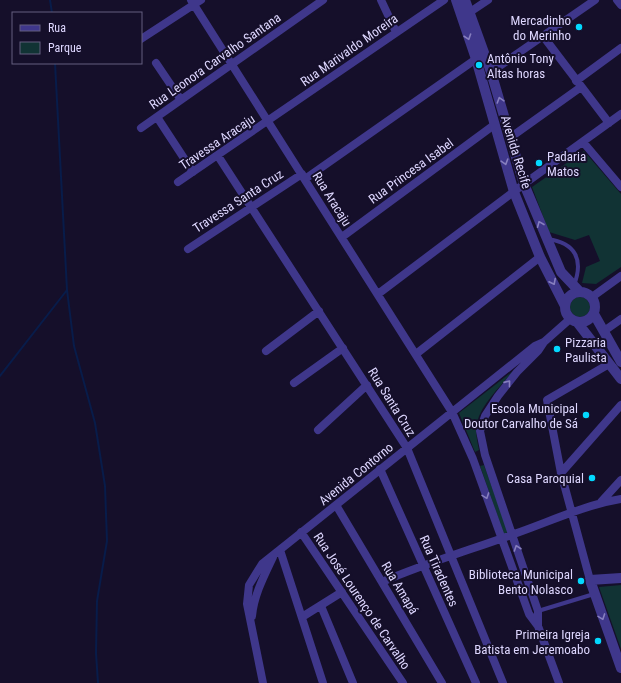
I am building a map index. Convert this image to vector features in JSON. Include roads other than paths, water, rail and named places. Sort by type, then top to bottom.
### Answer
[{"type":"street","name":"Rua Leonora Carvalho Santana","points":[[141,128],[323,0]]},
{"type":"street","points":[[381,0],[396,32]]},
{"type":"street","name":"Rua Marivaldo Moreira","points":[[269,122],[396,32],[444,0]]},
{"type":"street","name":"Avenida Recife","points":[[456,0],[476,59],[514,192],[540,257],[565,306]]},
{"type":"street","name":"Avenida Recife","points":[[465,0],[491,72],[524,184],[561,272],[577,289]]},
{"type":"street","points":[[470,12],[488,0]]},
{"type":"street","points":[[491,72],[595,0]]},
{"type":"street","points":[[617,0],[621,4]]},
{"type":"street","name":"Rua Aracaju","points":[[195,1],[232,64],[452,412],[473,459],[529,614],[538,626]]},
{"type":"street","points":[[142,38],[195,1]]},
{"type":"street","points":[[543,36],[609,123]]},
{"type":"street","points":[[511,137],[621,48]]},
{"type":"street","name":"Travessa Santa Cruz","points":[[188,249],[252,207],[304,176],[476,59]]},
{"type":"street","points":[[156,63],[181,100]]},
{"type":"street","points":[[378,294],[524,184],[621,114]]},
{"type":"street","points":[[157,117],[193,172]]},
{"type":"street","name":"Travessa Aracaju","points":[[178,182],[269,122]]},
{"type":"street","name":"Rua Princesa Isabel","points":[[342,237],[494,125]]},
{"type":"street","points":[[583,142],[621,186]]},
{"type":"street","name":"Rua Santa Cruz","points":[[218,156],[407,448],[452,554],[503,683]]},
{"type":"street","points":[[416,354],[540,257]]},
{"type":"street","points":[[592,297],[621,276]]},
{"type":"street","points":[[621,362],[594,314],[595,304],[592,297],[577,289],[566,301],[565,312],[574,320],[621,379]]},
{"type":"street","points":[[266,351],[319,311]]},
{"type":"street","points":[[559,683],[538,626],[538,610],[485,455],[480,431],[485,416],[507,384],[538,351],[544,342],[574,320],[588,320],[594,314]]},
{"type":"street","points":[[604,331],[621,319]]},
{"type":"street","name":"Avenida Contorno","points":[[263,683],[247,604],[249,585],[262,564],[534,346],[544,342]]},
{"type":"street","points":[[294,383],[343,348]]},
{"type":"street","points":[[609,364],[547,400],[561,473],[571,514],[594,594],[621,668]]},
{"type":"street","points":[[318,430],[367,385]]},
{"type":"street","points":[[561,473],[621,405]]},
{"type":"street","points":[[473,459],[485,455]]},
{"type":"street","name":"Rua Tiradentes","points":[[380,469],[476,683]]},
{"type":"street","points":[[601,502],[621,480]]},
{"type":"street","points":[[382,582],[422,564],[512,535],[601,502],[621,499]]},
{"type":"street","name":"Rua Amapá","points":[[336,505],[442,683]]},
{"type":"street","name":"Rua José Lourenço de Carvalho","points":[[302,532],[403,683]]},
{"type":"street","points":[[277,552],[302,617],[323,683]]},
{"type":"street","points":[[590,580],[621,578]]},
{"type":"street","points":[[302,617],[342,592]]},
{"type":"street","points":[[320,606],[353,683]]},
{"type":"lane","points":[[546,238],[561,240],[568,244],[573,250],[579,267],[577,289]]},
{"type":"lane","points":[[538,610],[594,594]]},
{"type":"waterway","points":[[50,0],[52,12]]},
{"type":"waterway","points":[[55,64],[67,290],[74,346],[95,423],[105,486],[107,541],[97,601],[96,653],[98,683]]},
{"type":"waterway","points":[[0,376],[67,290]]},
{"type":"place","name":"Mercadinho do Merinho","points":[[579,27]]},
{"type":"place","name":"Antônio Tony Altas horas","points":[[479,65]]},
{"type":"place","name":"Padaria Matos","points":[[539,163]]},
{"type":"place","name":"Pizzaria Paulista","points":[[557,349]]},
{"type":"place","name":"Escola Municipal Doutor Carvalho de Sá","points":[[586,415]]},
{"type":"place","name":"Casa Paroquial","points":[[592,478]]},
{"type":"place","name":"Biblioteca Municipal Bento Nolasco","points":[[581,581]]},
{"type":"place","name":"Primeira Igreja Batista em Jeremoabo","points":[[598,641]]}]
